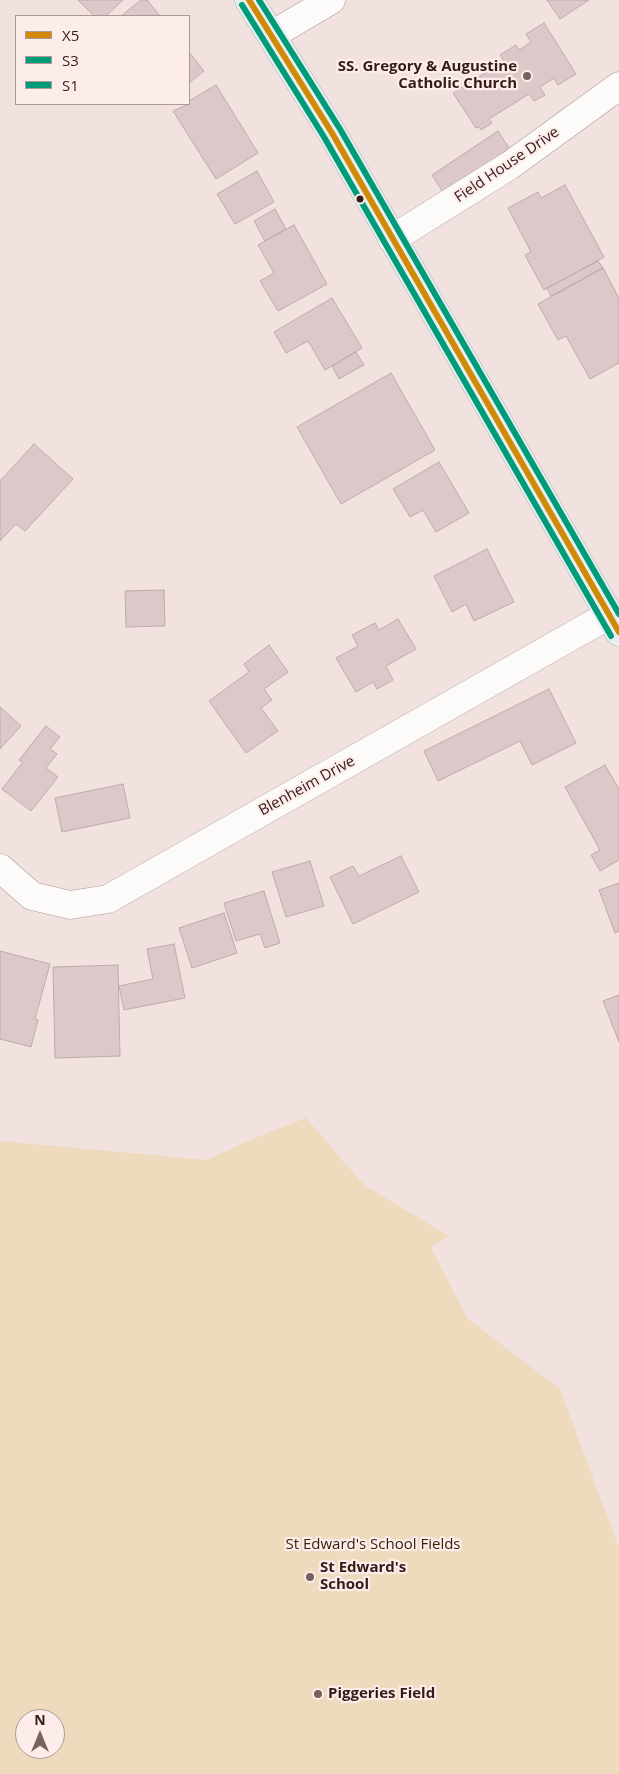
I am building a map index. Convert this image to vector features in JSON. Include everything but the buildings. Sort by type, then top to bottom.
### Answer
[{"type":"main road","points":[[249,0],[332,133],[614,624]]},
{"type":"street","points":[[272,35],[331,0]]},
{"type":"street","name":"Field House Drive","points":[[392,239],[509,166],[619,86]]},
{"type":"street","name":"Blenheim Drive","points":[[0,868],[32,896],[70,905],[108,899],[614,624]]},
{"type":"green space","name":"St Edward's School Fields","points":[[306,1118],[364,1185],[449,1236],[431,1247],[467,1318],[560,1389],[619,1548],[619,1774],[0,1774],[0,1141],[207,1160],[252,1139]]},
{"type":"transit line","name":"X5","points":[[249,0],[332,133],[619,632]]},
{"type":"transit line","name":"S1","points":[[259,0],[340,129],[619,614]]},
{"type":"transit line","name":"S3","points":[[242,5],[324,137],[611,636]]},
{"type":"place","name":"SS. Gregory & Augustine Catholic Church","points":[[527,76]]},
{"type":"place","name":"St Edward's School","points":[[310,1577]]},
{"type":"place","name":"Piggeries Field","points":[[318,1694]]}]
